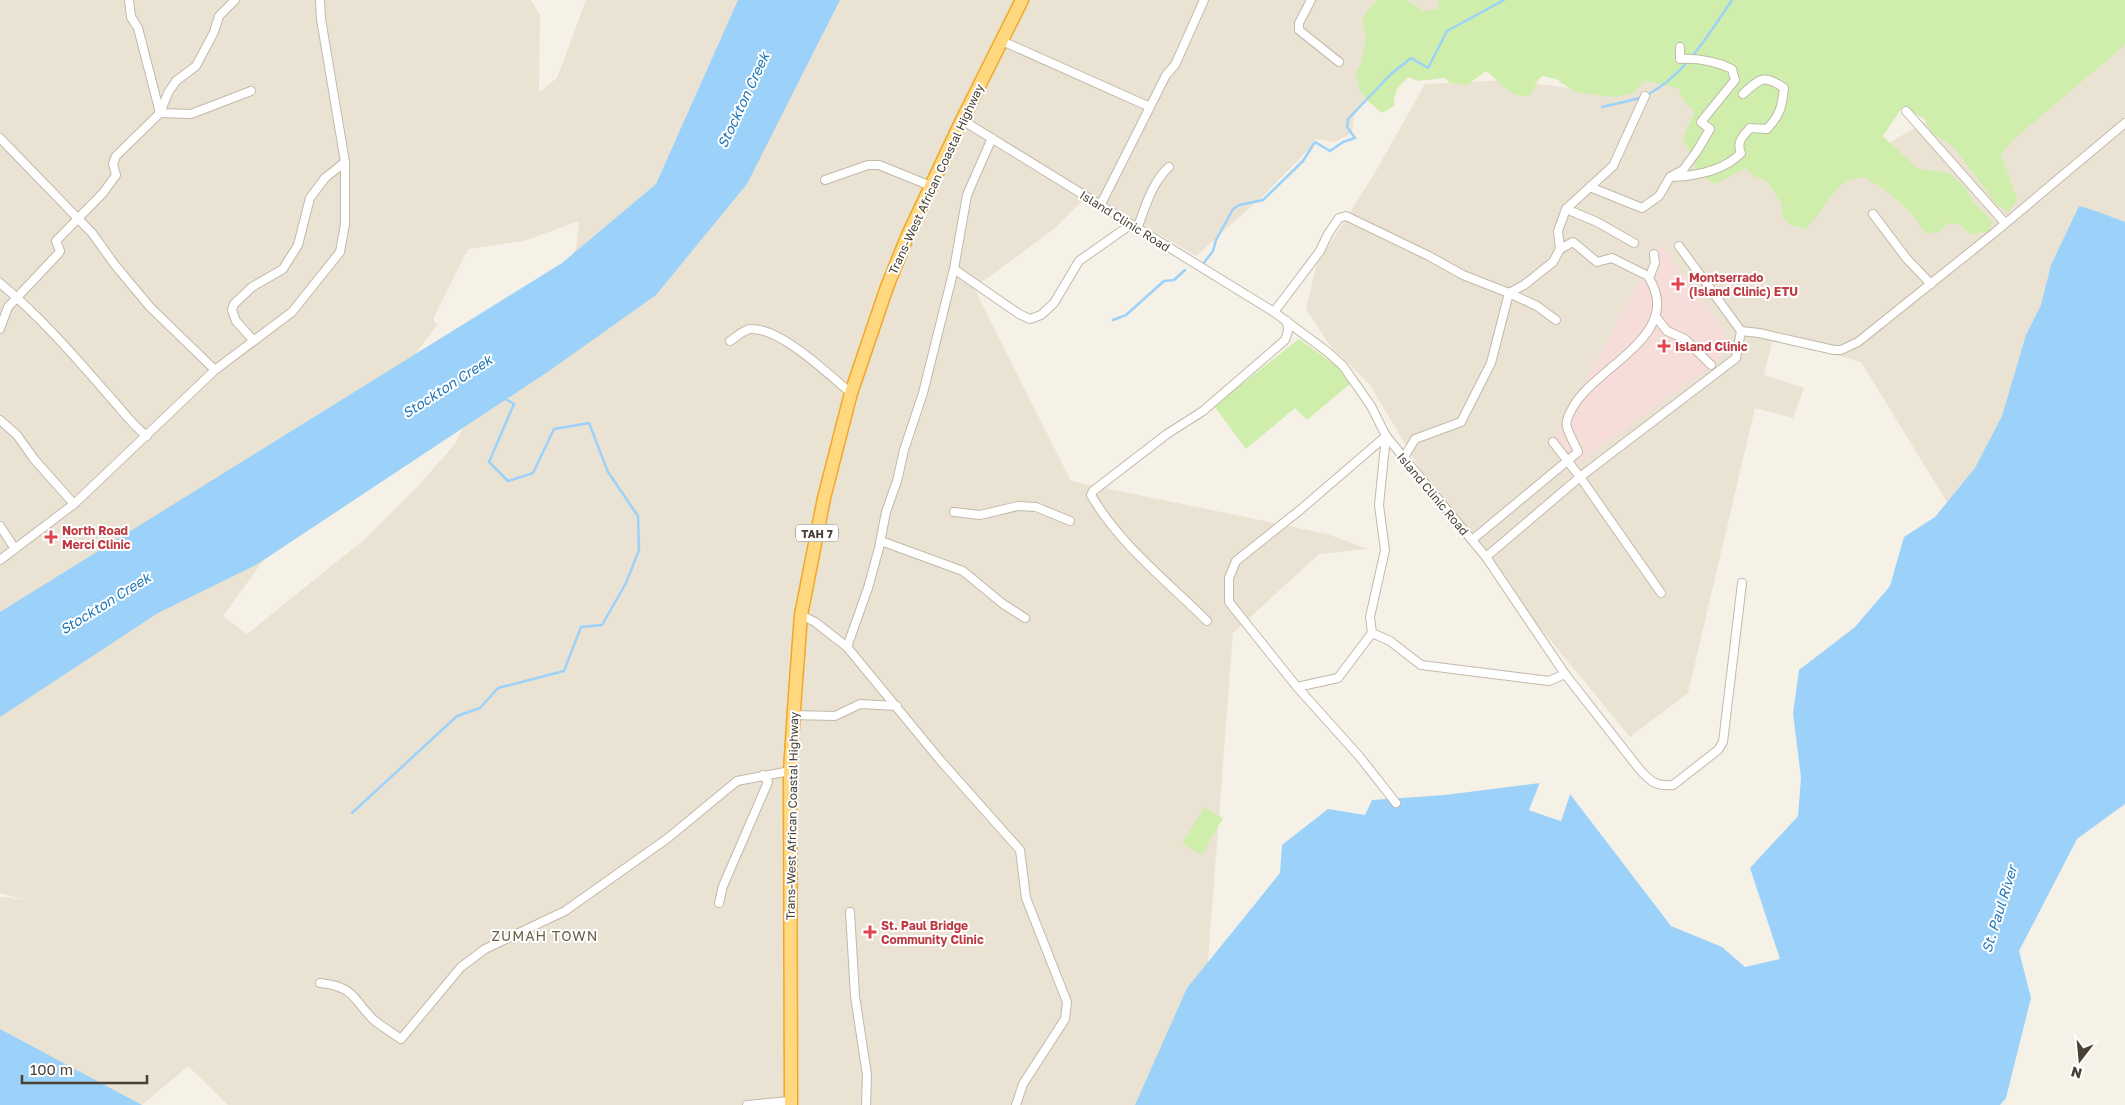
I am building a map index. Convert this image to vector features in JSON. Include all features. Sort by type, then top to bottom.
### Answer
[{"type":"highway","name":"Trans-West African Coastal Highway","points":[[790,1103],[790,771],[801,615],[824,498],[851,393],[887,287],[907,237],[962,120],[1022,0]]},
{"type":"street","points":[[129,0],[131,17],[138,28],[160,113]]},
{"type":"street","points":[[0,328],[6,309],[60,251],[56,241],[79,220],[116,175],[113,164],[116,156],[160,113],[168,93],[176,81],[196,66],[214,32],[219,16],[235,0]]},
{"type":"street","points":[[0,560],[74,504],[216,370],[292,312],[340,252],[345,224],[345,162],[321,19],[320,0]]},
{"type":"street","points":[[1100,206],[1166,75],[1175,65],[1204,0]]},
{"type":"street","points":[[1311,0],[1299,24],[1299,30],[1339,62]]},
{"type":"street","points":[[1002,41],[1150,107]]},
{"type":"street","points":[[1590,186],[1642,208],[1659,196],[1670,177],[1683,170],[1697,151],[1710,129],[1701,122],[1735,80],[1732,69],[1717,62],[1695,58],[1680,59],[1680,47]]},
{"type":"street","points":[[1670,177],[1690,176],[1732,162],[1741,153],[1740,139],[1750,128],[1767,129],[1775,120],[1781,109],[1784,88],[1773,81],[1763,78],[1743,94]]},
{"type":"street","points":[[160,113],[191,114],[251,91]]},
{"type":"street","points":[[1403,458],[1415,440],[1461,422],[1491,363],[1509,294],[1554,262],[1560,249],[1558,231],[1566,209],[1613,166],[1645,96]]},
{"type":"street","points":[[1906,111],[2005,223]]},
{"type":"street","name":"Island Clinic Road","points":[[962,120],[1288,321],[1343,366],[1371,406],[1386,436],[1486,557],[1565,674],[1650,781],[1664,786],[1673,785],[1718,750],[1723,742],[1742,583]]},
{"type":"street","points":[[1741,331],[1841,350],[1864,338],[2125,123]]},
{"type":"street","points":[[0,138],[92,233],[115,265],[150,307],[192,350],[216,370]]},
{"type":"street","points":[[847,647],[868,588],[881,541],[886,512],[923,393],[954,270],[967,195],[992,138]]},
{"type":"street","points":[[253,340],[236,321],[232,310],[234,304],[252,286],[283,269],[298,245],[310,198],[325,178],[345,162]]},
{"type":"street","points":[[825,180],[868,165],[879,165],[931,186]]},
{"type":"street","points":[[954,270],[1018,314],[1030,319],[1041,315],[1054,303],[1079,261],[1134,227],[1161,174],[1169,167]]},
{"type":"street","points":[[1566,209],[1597,222],[1634,244]]},
{"type":"street","points":[[1873,214],[1907,258],[1931,284]]},
{"type":"street","points":[[1274,312],[1320,251],[1328,234],[1339,218],[1346,216],[1429,256],[1463,275],[1537,306],[1556,320]]},
{"type":"street","points":[[1560,249],[1574,242],[1597,262],[1612,258],[1644,274]]},
{"type":"street","points":[[1486,557],[1580,477],[1736,358],[1741,331],[1679,246]]},
{"type":"street","points":[[1472,540],[1578,452],[1566,426],[1568,416],[1575,402],[1594,382],[1630,352],[1647,333],[1656,316],[1656,290],[1649,278],[1655,262],[1654,254]]},
{"type":"street","points":[[0,282],[18,298],[112,398],[134,426],[147,436]]},
{"type":"street","points":[[1656,316],[1666,330],[1685,339],[1711,365]]},
{"type":"street","points":[[1208,621],[1128,544],[1097,505],[1091,494],[1093,490],[1134,458],[1203,412],[1285,340],[1288,331],[1288,321]]},
{"type":"street","points":[[730,341],[748,329],[764,331],[783,338],[851,393]]},
{"type":"street","points":[[0,420],[17,435],[34,459],[74,504]]},
{"type":"street","points":[[1297,687],[1338,678],[1372,633],[1370,618],[1385,550],[1379,505],[1386,436]]},
{"type":"street","points":[[1386,436],[1300,510],[1236,561],[1229,578],[1229,602],[1297,687],[1359,756],[1396,803]]},
{"type":"street","points":[[1553,442],[1580,477],[1660,593]]},
{"type":"street","points":[[954,512],[980,515],[1018,506],[1036,506],[1070,521]]},
{"type":"street","points":[[0,526],[15,550]]},
{"type":"street","points":[[881,541],[963,571],[1003,604],[1025,618]]},
{"type":"street","points":[[801,615],[815,622],[847,647],[940,760],[1020,850],[1026,898],[1067,1002],[1065,1019],[1023,1084],[1016,1105]]},
{"type":"street","points":[[1372,633],[1390,641],[1420,665],[1549,681],[1565,674]]},
{"type":"street","points":[[794,715],[835,716],[860,704],[896,706]]},
{"type":"street","points":[[320,983],[332,984],[350,992],[374,1020],[401,1039],[461,967],[484,949],[565,911],[668,838],[737,781],[790,771]]},
{"type":"street","points":[[718,903],[723,886],[768,782],[763,775]]},
{"type":"street","points":[[850,912],[855,996],[867,1075],[866,1105]]},
{"type":"street","points":[[747,1105],[790,1103]]},
{"type":"shaded area","points":[[0,0],[531,0],[540,15],[539,92],[557,78],[586,0],[1497,0],[1397,62],[1354,116],[1352,133],[1335,142],[1315,139],[1311,147],[1262,197],[1196,256],[1090,193],[1054,229],[974,288],[1071,481],[1327,534],[1368,549],[1319,554],[1233,633],[1197,1105],[228,1105],[188,1066],[142,1105],[102,1105],[0,1042],[0,897],[23,899],[0,893]],"holes":[[[579,221],[576,249],[497,357],[455,444],[418,486],[365,539],[247,634],[223,616],[371,412],[437,325],[433,319],[468,249],[524,241]]]},
{"type":"shaded area","points":[[2125,0],[2125,227],[2079,207],[2051,265],[2020,405],[1960,515],[1947,502],[1861,362],[1773,338],[1764,375],[1804,388],[1793,418],[1755,408],[1688,693],[1630,737],[1446,513],[1370,385],[1329,344],[1306,309],[1316,266],[1373,176],[1425,84],[1510,80],[1590,91],[1627,31],[1842,170],[1941,113]]},
{"type":"shaded area","name":"Island Clinic","points":[[1660,244],[1726,333],[1720,359],[1572,467],[1553,442]]},
{"type":"green space","points":[[1379,0],[1406,0],[1424,11],[1439,9],[1438,0],[2125,0],[2125,45],[2014,139],[2001,154],[2017,199],[2009,212],[1998,206],[1952,145],[1933,134],[1924,119],[1903,106],[1883,136],[1918,169],[1949,173],[1964,186],[1974,202],[1993,222],[1989,231],[1971,235],[1959,224],[1948,223],[1938,232],[1926,234],[1914,216],[1899,201],[1864,177],[1850,180],[1841,185],[1805,229],[1790,225],[1782,216],[1782,205],[1767,181],[1754,176],[1745,168],[1716,184],[1701,175],[1682,139],[1695,112],[1684,102],[1678,88],[1645,81],[1633,93],[1615,97],[1575,92],[1556,79],[1542,76],[1536,83],[1531,95],[1524,96],[1512,93],[1486,71],[1467,85],[1450,83],[1444,78],[1418,81],[1409,77],[1397,89],[1394,106],[1382,113],[1367,100],[1359,89],[1356,73],[1361,63],[1366,39],[1362,20],[1369,8]]},
{"type":"green space","points":[[1299,339],[1341,369],[1351,383],[1307,420],[1295,408],[1246,449],[1214,406]]},
{"type":"green space","points":[[1204,807],[1223,818],[1202,855],[1182,844]]},
{"type":"water","name":"Stockton Creek","points":[[738,0],[840,0],[747,184],[656,295],[549,371],[256,565],[158,613],[0,717],[0,612],[562,263],[656,184]]},
{"type":"water","name":"St. Paul River","points":[[2079,206],[2125,222],[2125,804],[2077,839],[2019,951],[2031,998],[2006,1098],[2000,1105],[1135,1105],[1187,988],[1280,873],[1282,845],[1328,809],[1365,815],[1372,800],[1445,795],[1540,783],[1529,810],[1561,821],[1570,794],[1671,926],[1722,947],[1745,967],[1780,959],[1750,868],[1798,816],[1801,778],[1793,713],[1799,670],[1855,627],[1890,586],[1904,537],[1935,517],[1975,468],[2002,416],[2026,335],[2041,305],[2051,265]]},
{"type":"water","points":[[0,1029],[142,1105],[0,1105]]},
{"type":"pier","points":[[1540,783],[1543,784],[1532,808],[1559,818],[1568,793],[1570,794],[1561,821],[1529,810]]},
{"type":"waterway","points":[[1203,264],[1213,251],[1216,240],[1233,209],[1239,205],[1263,200],[1303,161],[1315,142],[1330,151],[1343,142],[1355,138],[1347,127],[1348,119],[1391,74],[1411,58],[1428,68],[1447,31],[1504,0]]},
{"type":"waterway","points":[[1602,107],[1647,95],[1661,87],[1695,53],[1732,0]]},
{"type":"waterway","points":[[1113,320],[1126,315],[1164,281],[1174,280],[1185,270]]},
{"type":"waterway","points":[[352,813],[457,716],[480,708],[498,688],[564,671],[581,627],[602,625],[626,583],[639,550],[638,516],[608,472],[589,423],[554,429],[533,473],[508,481],[489,462],[514,404],[504,398]]},
{"type":"place","name":"Montserrado (Island Clinic) ETU","points":[[1678,284]]},
{"type":"place","name":"Island Clinic","points":[[1664,346]]},
{"type":"place","name":"North Road Merci Clinic","points":[[51,537]]},
{"type":"place","name":"St. Paul Bridge Community Clinic","points":[[870,932]]},
{"type":"district","name":"ZUMAH TOWN","points":[[545,935]]}]
